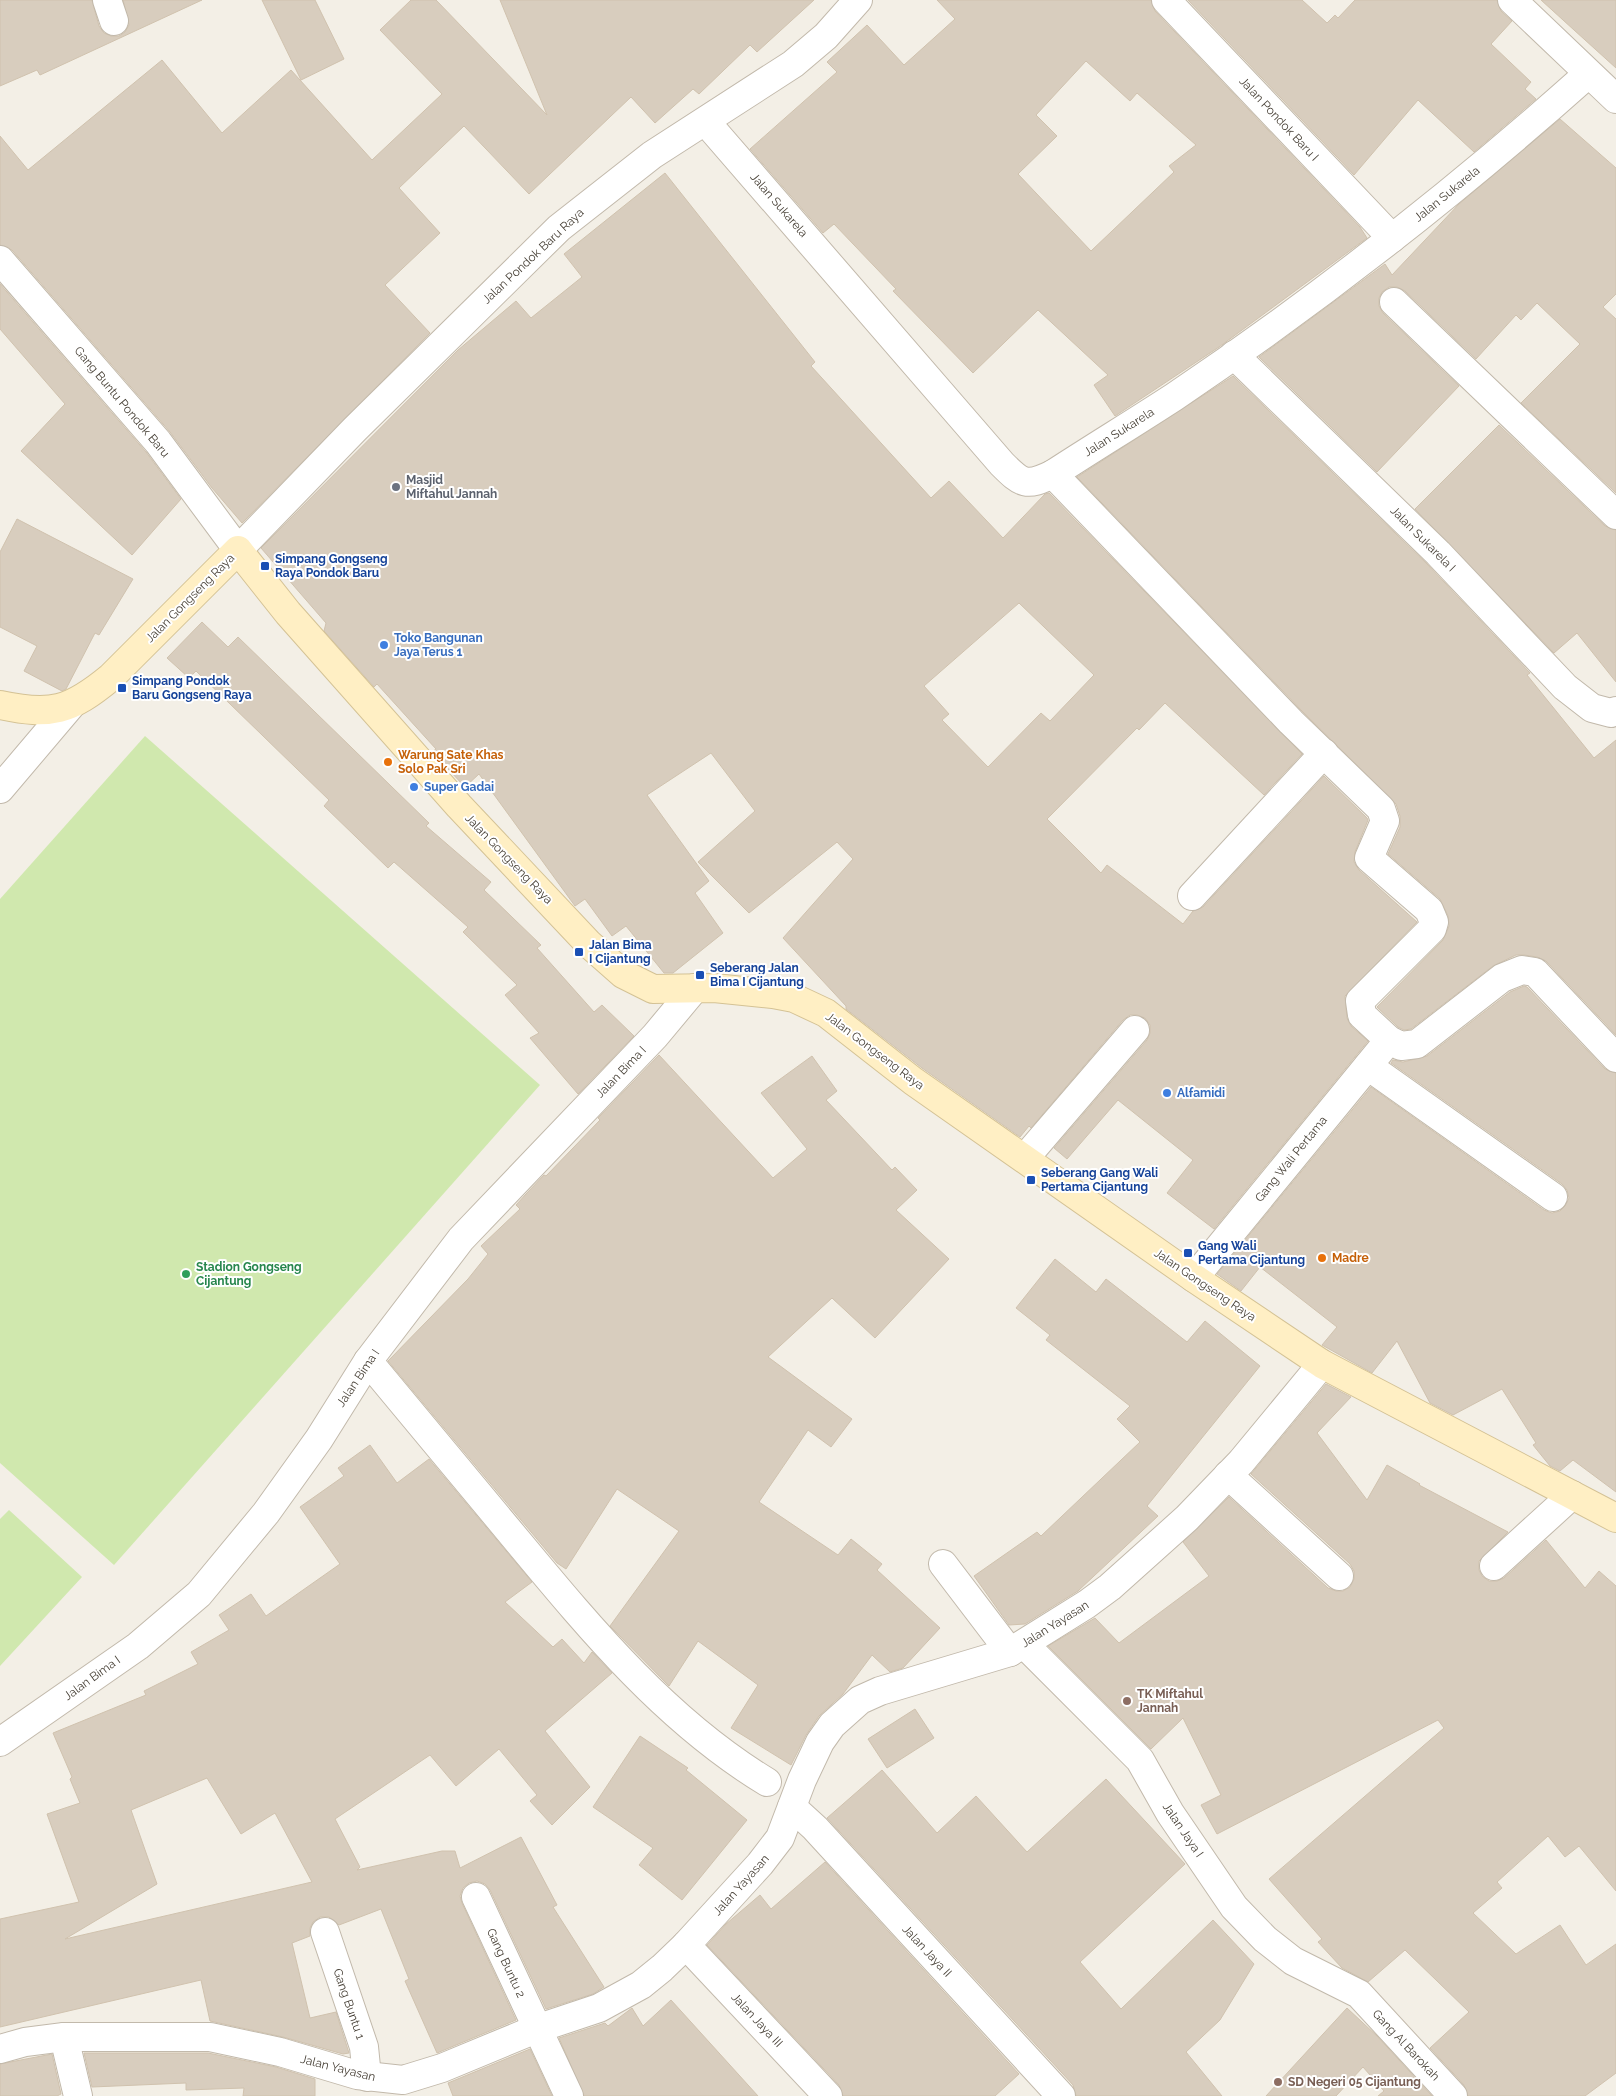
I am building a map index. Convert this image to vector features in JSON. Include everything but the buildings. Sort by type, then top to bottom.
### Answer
[{"type":"street","name":"Jalan Pondok Baru Raya","points":[[238,550],[355,429],[560,228],[652,155],[706,122],[793,64],[826,36],[858,0]]},
{"type":"street","name":"Jalan Pondok Baru I","points":[[1166,0],[1392,238]]},
{"type":"street","points":[[1512,0],[1616,99]]},
{"type":"street","name":"Jalan Sukarela","points":[[706,122],[1002,464],[1022,482],[1038,481],[1053,474],[1173,398],[1234,355],[1392,238],[1490,159],[1588,74]]},
{"type":"street","name":"Gang Buntu Pondok Baru","points":[[0,260],[158,442],[238,550]]},
{"type":"street","points":[[1394,302],[1616,514]]},
{"type":"street","name":"Jalan Sukarela I","points":[[1234,355],[1438,553],[1565,687],[1592,708],[1611,713],[1616,711]]},
{"type":"street","points":[[1053,474],[1324,753],[1381,809],[1385,822],[1368,858],[1429,910],[1434,922],[1432,929],[1360,1002],[1362,1016],[1389,1040],[1401,1046],[1417,1044],[1502,978],[1522,970],[1535,972],[1616,1058]]},
{"type":"street","name":"Jalan Gongseng Raya","points":[[0,705],[25,710],[48,711],[72,704],[90,694],[111,677],[238,550],[288,612],[460,806],[610,964],[623,974],[653,989],[714,988],[773,994],[794,998],[826,1013],[913,1081],[1194,1278],[1322,1364],[1616,1518]]},
{"type":"street","points":[[0,789],[72,704]]},
{"type":"street","points":[[1192,896],[1324,753]]},
{"type":"street","name":"Jalan Bima I","points":[[0,1742],[138,1646],[199,1594],[266,1513],[318,1439],[368,1361],[461,1240],[655,1036],[695,988]]},
{"type":"street","points":[[1025,1158],[1135,1030]]},
{"type":"street","name":"Gang Wali Pertama","points":[[1194,1278],[1389,1040]]},
{"type":"street","points":[[1368,1066],[1553,1197]]},
{"type":"street","points":[[368,1361],[563,1595],[668,1709],[733,1761],[767,1782]]},
{"type":"street","name":"Jalan Yayasan","points":[[0,2049],[25,2042],[64,2037],[210,2037],[280,2052],[324,2067],[367,2077],[402,2080],[420,2075],[536,2029],[620,1999],[641,1985],[686,1945],[765,1858],[780,1838],[802,1780],[820,1742],[832,1725],[860,1700],[880,1691],[1017,1648],[1110,1588],[1187,1518],[1228,1475],[1322,1364]]},
{"type":"street","points":[[1228,1475],[1339,1576]]},
{"type":"street","points":[[1494,1566],[1572,1496]]},
{"type":"street","name":"Jalan Jaya I","points":[[943,1564],[1017,1648],[1140,1760],[1170,1813],[1234,1907],[1265,1938],[1293,1961],[1359,1994]]},
{"type":"street","name":"Jalan Jaya II","points":[[792,1807],[815,1828],[1061,2096]]},
{"type":"street","name":"Gang Buntu 2","points":[[476,1897],[536,2029],[570,2096]]},
{"type":"street","name":"Gang Buntu 1","points":[[325,1932],[364,2047],[367,2077]]},
{"type":"street","name":"Jalan Jaya III","points":[[686,1945],[828,2096]]},
{"type":"street","name":"Gang Al Barokah","points":[[1359,1994],[1454,2096]]},
{"type":"street","points":[[64,2037],[78,2096]]},
{"type":"green space","name":"Stadion Gongseng Cijantung","points":[[145,736],[540,1085],[114,1565],[0,1463],[0,899]]},
{"type":"green space","points":[[9,1510],[82,1577],[0,1666],[0,1519]]},
{"type":"place","name":"Masjid Miftahul Jannah","points":[[396,487]]},
{"type":"place","name":"Simpang Gongseng Raya Pondok Baru","points":[[265,566]]},
{"type":"place","name":"Toko Bangunan Jaya Terus 1","points":[[384,645]]},
{"type":"place","name":"Simpang Pondok Baru Gongseng Raya","points":[[122,688]]},
{"type":"place","name":"Warung Sate Khas Solo Pak Sri","points":[[388,762]]},
{"type":"place","name":"Super Gadai","points":[[414,787]]},
{"type":"place","name":"Jalan Bima I Cijantung","points":[[579,952]]},
{"type":"place","name":"Seberang Jalan Bima I Cijantung","points":[[700,975]]},
{"type":"place","name":"Alfamidi","points":[[1167,1093]]},
{"type":"place","name":"Seberang Gang Wali Pertama Cijantung","points":[[1031,1180]]},
{"type":"place","name":"Gang Wali Pertama Cijantung","points":[[1188,1253]]},
{"type":"place","name":"Madre","points":[[1322,1258]]},
{"type":"place","name":"Stadion Gongseng Cijantung","points":[[186,1274]]},
{"type":"place","name":"TK Miftahul Jannah","points":[[1127,1701]]},
{"type":"place","name":"SD Negeri 05 Cijantung","points":[[1278,2082]]}]
